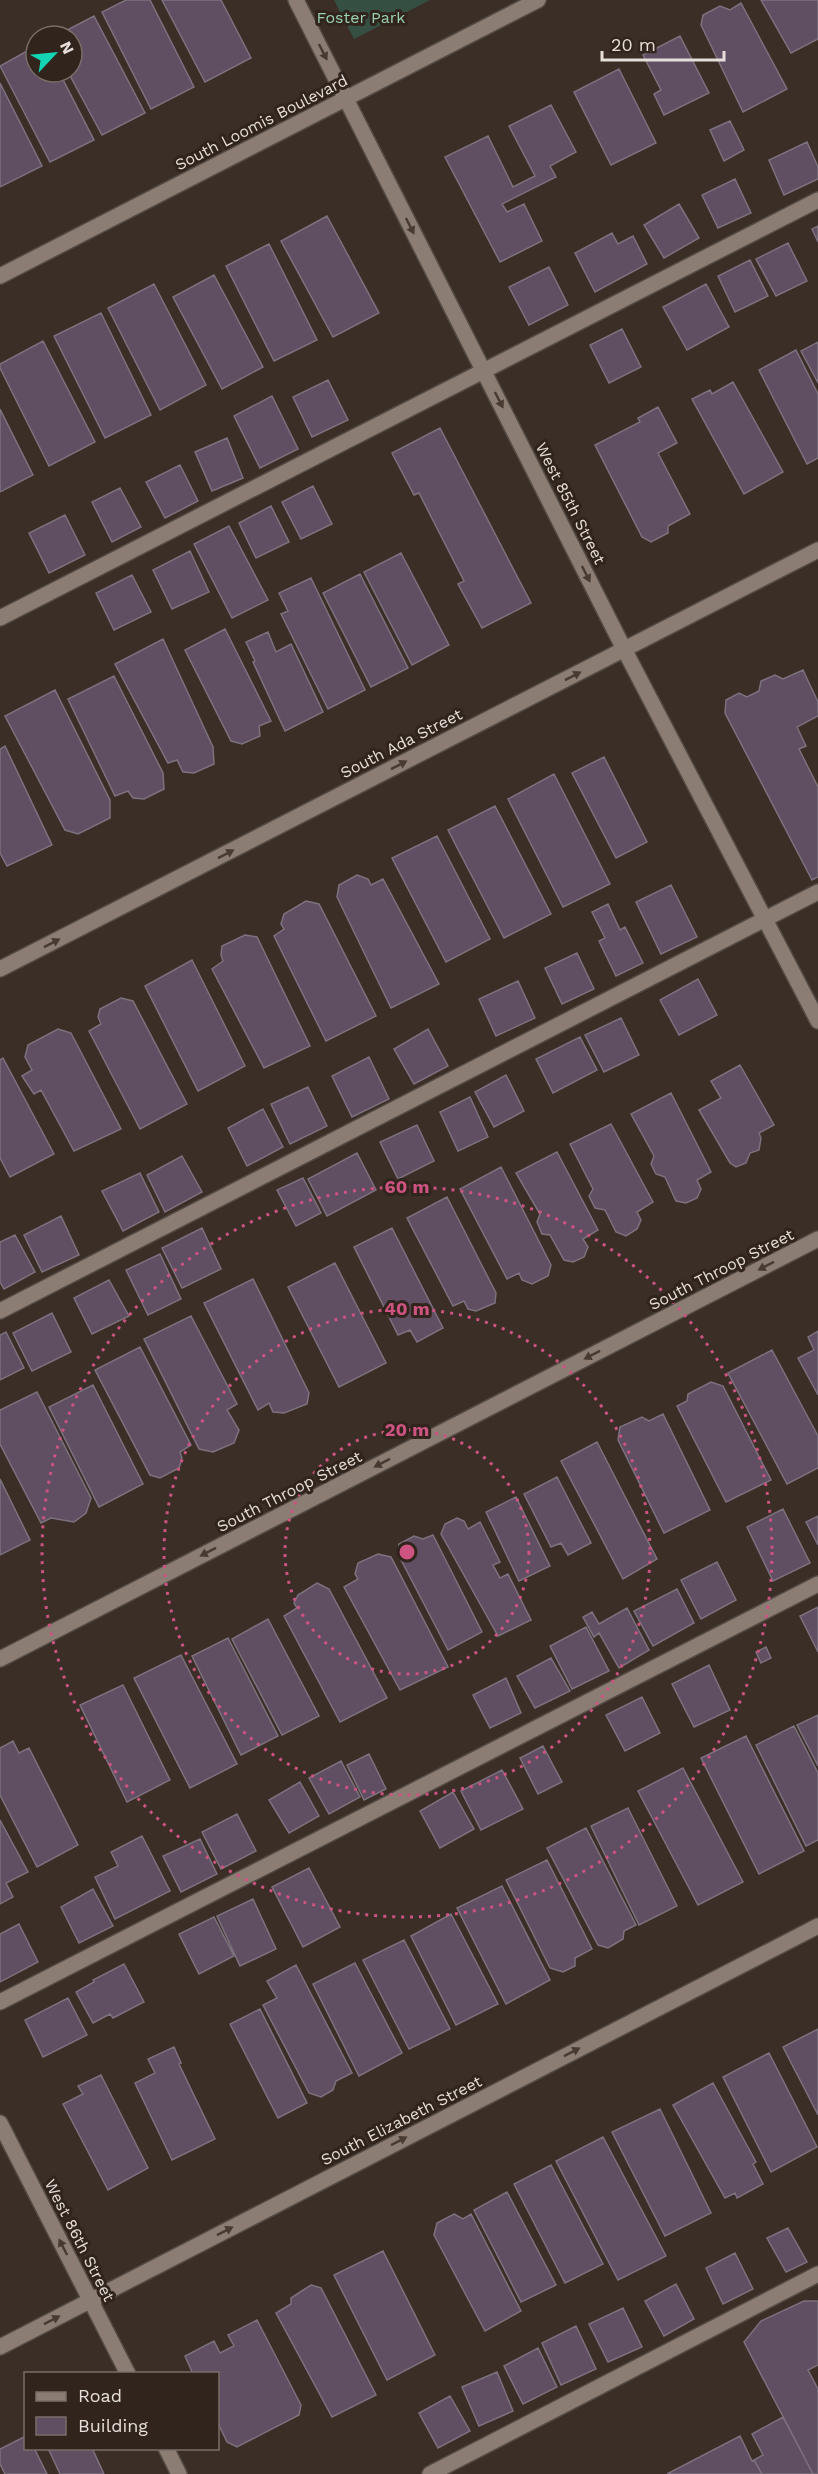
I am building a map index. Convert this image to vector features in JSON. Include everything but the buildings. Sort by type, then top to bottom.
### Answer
[{"type":"street","name":"West 85th Street","points":[[296,0],[624,649],[818,1021]]},
{"type":"street","name":"South Loomis Boulevard","points":[[0,276],[538,0]]},
{"type":"street","points":[[0,618],[818,200]]},
{"type":"street","name":"South Ada Street","points":[[0,969],[818,550]]},
{"type":"street","points":[[0,1311],[818,892]]},
{"type":"street","name":"South Throop Street","points":[[0,1659],[818,1239]]},
{"type":"street","points":[[0,2002],[818,1584]]},
{"type":"street","name":"South Elizabeth Street","points":[[0,2347],[818,1926]]},
{"type":"street","name":"West 86th Street","points":[[0,2123],[127,2372]]},
{"type":"street","points":[[430,2474],[818,2274]]},
{"type":"street","points":[[167,2450],[179,2474]]},
{"type":"green space","name":"Foster Park","points":[[334,0],[430,0],[354,39]]}]
